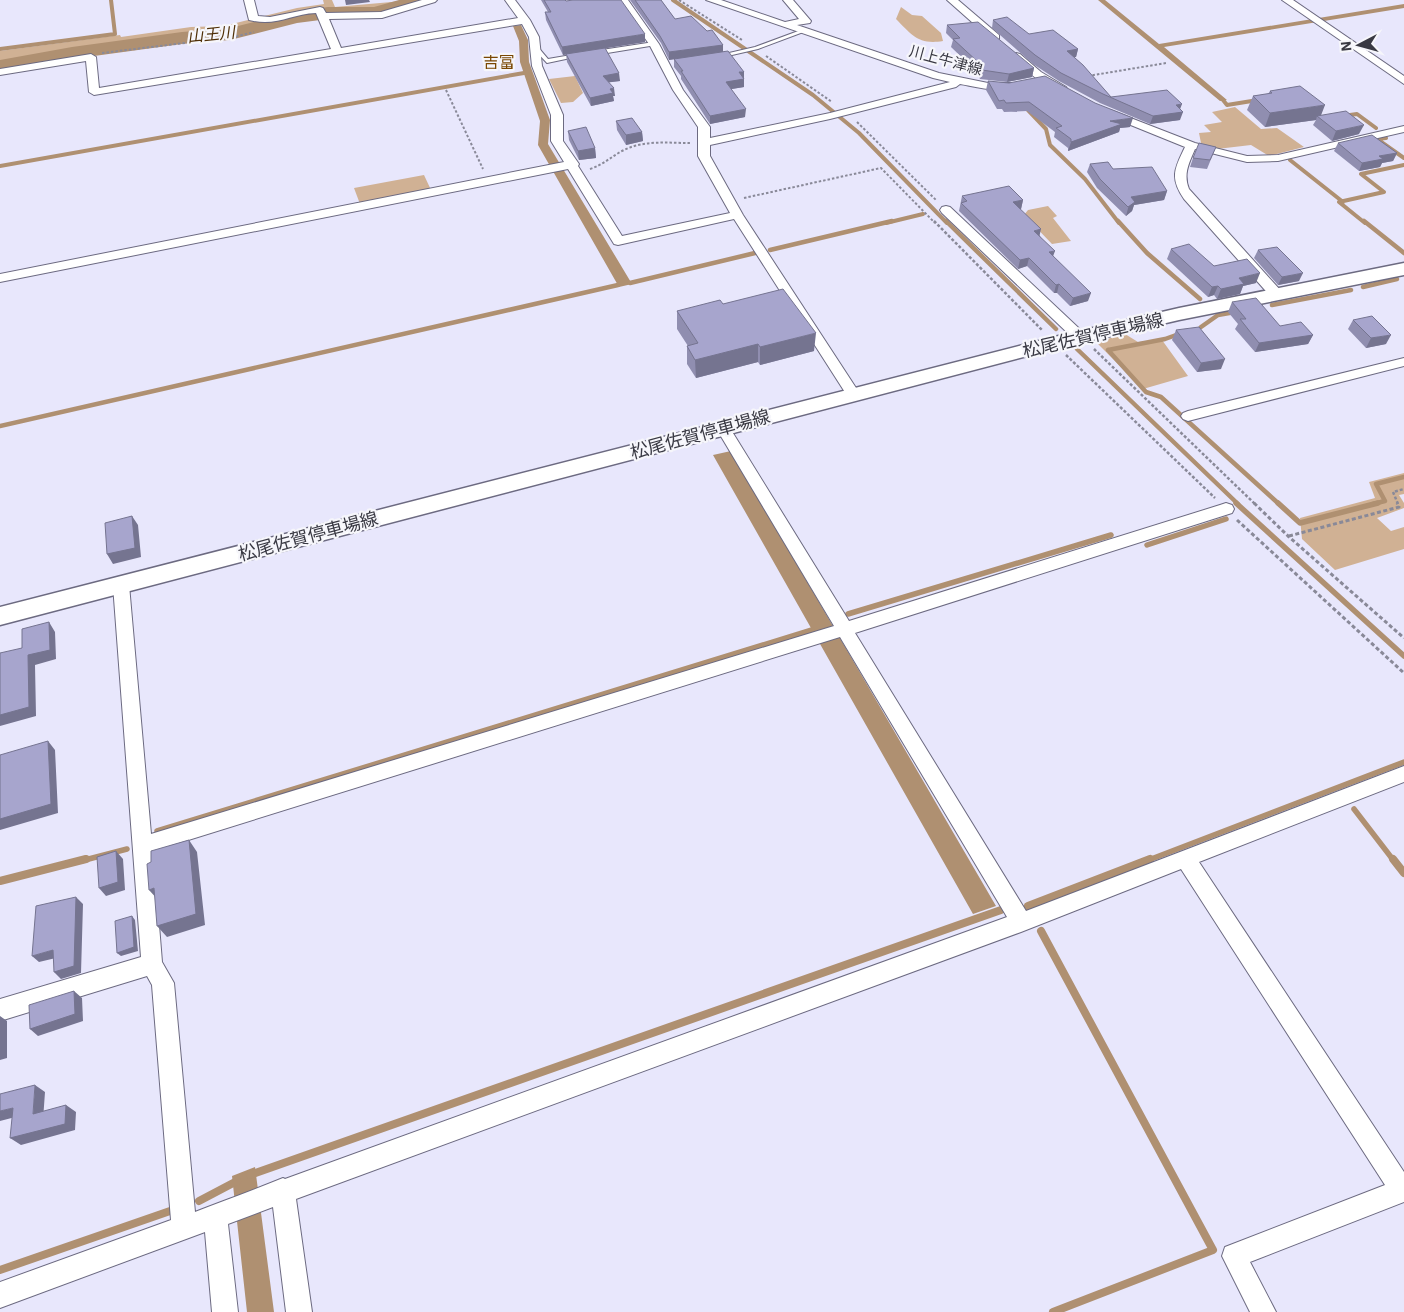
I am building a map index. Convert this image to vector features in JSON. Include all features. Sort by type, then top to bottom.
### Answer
[{"type":"main road","name":"松尾佐賀停車場線","points":[[0,616],[1050,344],[1179,314],[1277,296],[1404,269]]},
{"type":"street","points":[[248,0],[253,18],[258,20],[272,20],[321,13],[382,15],[432,0]]},
{"type":"street","points":[[510,0],[525,20],[534,37],[537,66],[557,115],[557,140],[618,241],[737,214]]},
{"type":"street","points":[[622,0],[670,64],[678,90],[704,127],[704,156],[737,214],[853,394]]},
{"type":"street","name":"川上牛津線","points":[[711,0],[957,81],[1007,87],[1048,81]]},
{"type":"street","points":[[784,25],[806,21],[788,0]]},
{"type":"street","points":[[952,0],[1003,45],[1048,81],[1070,95]]},
{"type":"street","points":[[1287,0],[1404,81]]},
{"type":"street","points":[[321,13],[337,51]]},
{"type":"street","points":[[0,72],[91,57],[94,92],[525,20]]},
{"type":"street","points":[[704,143],[830,116],[952,85],[957,81]]},
{"type":"street","points":[[1102,110],[1191,145],[1226,155],[1263,160],[1404,129]]},
{"type":"street","points":[[1191,145],[1180,174],[1180,184],[1188,196],[1277,296]]},
{"type":"street","points":[[0,278],[548,169],[572,167]]},
{"type":"street","points":[[946,210],[1080,337]]},
{"type":"street","points":[[1188,416],[1404,362]]},
{"type":"street","points":[[723,428],[843,630],[1021,922]]},
{"type":"street","points":[[143,845],[812,640],[1226,509]]},
{"type":"street","points":[[121,585],[152,964],[163,982],[184,1226]]},
{"type":"street","points":[[0,1295],[184,1226],[1021,922],[1186,860],[1404,774]]},
{"type":"street","points":[[1186,860],[1403,1190],[1234,1256],[1263,1312]]},
{"type":"street","points":[[0,1010],[152,964]]},
{"type":"street","points":[[276,1193],[299,1312]]},
{"type":"street","points":[[220,1213],[225,1312]]},
{"type":"lane","points":[[712,57],[740,53],[803,31]]},
{"type":"lane","points":[[535,47],[547,61],[654,44]]},
{"type":"path","points":[[679,0],[756,48],[844,112],[867,132],[946,210]]},
{"type":"path","points":[[91,57],[92,54],[234,37],[262,30]]},
{"type":"path","points":[[1048,81],[1166,63]]},
{"type":"path","points":[[446,90],[489,181]]},
{"type":"path","points":[[572,167],[603,166],[624,149],[648,143],[704,143]]},
{"type":"path","points":[[730,202],[881,168],[1042,330],[1050,344],[1074,361],[1226,509],[1404,673]]},
{"type":"path","points":[[1080,337],[1288,536],[1404,638]]},
{"type":"path","points":[[1288,536],[1399,507],[1393,492],[1404,490]]},
{"type":"shaded area","points":[[323,0],[332,0],[335,7],[414,0],[376,11],[311,12],[227,32],[69,51],[0,64],[0,51],[191,27],[224,26],[297,8],[324,4]]},
{"type":"shaded area","points":[[1098,0],[1105,0],[1159,44],[1404,4],[1404,8],[1164,47],[1227,100],[1220,101]]},
{"type":"shaded area","points":[[901,7],[912,15],[922,16],[941,33],[943,41],[921,40],[911,34],[896,19]]},
{"type":"shaded area","points":[[521,25],[528,40],[529,62],[550,120],[548,144],[632,284],[619,287],[538,145],[540,121],[520,62],[519,41],[513,26]]},
{"type":"shaded area","points":[[575,76],[583,93],[573,102],[561,103],[549,79]]},
{"type":"shaded area","points":[[1235,107],[1261,129],[1277,128],[1304,147],[1269,156],[1251,145],[1217,149],[1201,143],[1199,133],[1211,132],[1204,125],[1222,122],[1212,112]]},
{"type":"shaded area","points":[[424,175],[431,190],[360,204],[354,188]]},
{"type":"shaded area","points":[[1048,206],[1057,216],[1053,218],[1071,241],[1052,244],[1024,215],[1028,210]]},
{"type":"shaded area","points":[[1125,334],[1138,342],[1162,340],[1188,376],[1143,389],[1096,342]]},
{"type":"shaded area","points":[[731,451],[996,906],[973,914],[713,455]]},
{"type":"shaded area","points":[[1404,473],[1404,494],[1399,495],[1404,503],[1404,508],[1377,518],[1391,531],[1404,527],[1404,549],[1335,570],[1302,539],[1300,518],[1375,498],[1369,482]]},
{"type":"shaded area","points":[[255,1167],[274,1312],[247,1312],[232,1176]]},
{"type":"building","points":[[544,0],[621,0],[645,34],[562,47],[545,12],[551,12]]},
{"type":"building","points":[[635,0],[661,0],[675,19],[691,16],[707,31],[712,30],[723,45],[669,52]]},
{"type":"building","points":[[1007,17],[1029,34],[1053,30],[1078,49],[1067,51],[1083,65],[1111,97],[1167,90],[1182,104],[1176,105],[1183,112],[1153,116],[1103,94],[1061,73],[1035,55],[993,20]]},
{"type":"building","points":[[978,22],[1034,68],[1009,74],[982,70],[978,62],[953,39],[960,38],[947,25]]},
{"type":"building","points":[[605,48],[619,73],[603,76],[614,88],[610,89],[613,93],[590,98],[566,54]]},
{"type":"building","points":[[728,51],[744,72],[739,72],[744,79],[726,82],[746,109],[710,116],[674,59]]},
{"type":"building","points":[[1045,76],[1095,103],[1133,118],[1110,121],[1122,124],[1071,142],[1071,139],[1056,128],[1062,126],[1029,102],[1006,103],[1004,100],[999,101],[988,81],[1009,83]]},
{"type":"building","points":[[1300,86],[1325,105],[1270,113],[1253,96],[1272,93],[1270,91]]},
{"type":"building","points":[[1346,111],[1364,125],[1336,131],[1317,116]]},
{"type":"building","points":[[632,118],[642,132],[626,135],[616,121]]},
{"type":"building","points":[[586,127],[595,148],[578,151],[568,131]]},
{"type":"building","points":[[1372,135],[1397,153],[1379,156],[1383,159],[1362,163],[1338,143]]},
{"type":"building","points":[[1199,143],[1216,147],[1210,160],[1193,158]]},
{"type":"building","points":[[1108,162],[1113,169],[1152,167],[1167,191],[1131,197],[1135,202],[1128,207],[1100,179],[1090,164]]},
{"type":"building","points":[[1009,186],[1023,200],[1013,202],[1041,229],[1034,231],[1055,251],[1049,252],[1091,293],[1073,298],[1059,284],[1056,285],[1029,258],[1020,260],[961,203],[967,201],[962,196]]},
{"type":"building","points":[[1189,244],[1214,266],[1247,259],[1260,273],[1239,278],[1244,284],[1221,289],[1218,286],[1212,287],[1171,249]]},
{"type":"building","points":[[1277,247],[1303,273],[1282,277],[1258,250]]},
{"type":"building","points":[[783,289],[816,333],[760,347],[758,344],[695,360],[687,346],[698,343],[677,311],[720,300],[723,304]]},
{"type":"building","points":[[1256,298],[1280,326],[1301,322],[1313,335],[1259,343],[1240,319],[1246,319],[1232,302]]},
{"type":"building","points":[[1372,316],[1391,335],[1371,338],[1353,320]]},
{"type":"building","points":[[1199,327],[1225,359],[1201,363],[1176,330]]},
{"type":"building","points":[[132,516],[135,548],[107,554],[105,523]]},
{"type":"building","points":[[49,622],[50,650],[28,655],[29,707],[0,715],[0,653],[22,648],[22,629]]},
{"type":"building","points":[[48,741],[51,804],[0,819],[0,755]]},
{"type":"building","points":[[189,840],[196,914],[157,926],[154,888],[149,890],[147,864],[151,862],[151,851]]},
{"type":"building","points":[[116,851],[118,882],[99,888],[97,857]]},
{"type":"building","points":[[76,897],[74,966],[54,972],[53,950],[32,956],[36,906]]},
{"type":"building","points":[[132,916],[134,947],[117,953],[115,921]]},
{"type":"building","points":[[74,991],[75,1014],[30,1029],[29,1005]]},
{"type":"building","points":[[35,1085],[33,1114],[66,1105],[65,1124],[10,1138],[13,1108],[0,1111],[0,1094]]},
{"type":"waterway","points":[[0,49],[115,34],[111,0]]},
{"type":"waterway","name":"山王川","points":[[0,66],[72,53],[182,38],[230,34],[297,17],[328,13],[375,13],[420,0]]},
{"type":"waterway","points":[[673,0],[813,95],[859,133],[947,223]]},
{"type":"waterway","points":[[0,166],[524,73]]},
{"type":"waterway","points":[[1223,100],[1227,105],[1258,100]]},
{"type":"waterway","points":[[1027,109],[1046,129],[1050,145],[1085,179],[1119,223]]},
{"type":"waterway","points":[[1343,116],[1357,114],[1376,128]]},
{"type":"waterway","points":[[1386,138],[1377,139],[1404,158]]},
{"type":"waterway","points":[[1290,160],[1342,201]]},
{"type":"waterway","points":[[1342,201],[1384,192],[1361,174],[1404,165]]},
{"type":"waterway","points":[[1342,201],[1339,202],[1365,223]]},
{"type":"waterway","points":[[886,223],[923,214]]},
{"type":"waterway","points":[[770,250],[892,221]]},
{"type":"waterway","points":[[946,221],[1056,329]]},
{"type":"waterway","points":[[1118,221],[1147,253],[1200,299]]},
{"type":"waterway","points":[[1364,221],[1404,253]]},
{"type":"waterway","points":[[630,283],[755,253]]},
{"type":"waterway","points":[[1363,287],[1397,279]]},
{"type":"waterway","points":[[0,426],[618,285]]},
{"type":"waterway","points":[[1272,305],[1351,290]]},
{"type":"waterway","points":[[1201,327],[1218,315],[1235,312]]},
{"type":"waterway","points":[[1179,334],[1165,339],[1108,350],[1146,392],[1161,397],[1279,504]]},
{"type":"waterway","points":[[1077,349],[1238,504]]},
{"type":"waterway","points":[[1373,504],[1385,501],[1376,484],[1404,477]]},
{"type":"waterway","points":[[1236,503],[1404,656]]},
{"type":"waterway","points":[[1278,503],[1300,523],[1378,503]]},
{"type":"waterway","points":[[1147,545],[1226,519]]},
{"type":"waterway","points":[[848,614],[1111,535]]},
{"type":"waterway","points":[[157,831],[812,630]]},
{"type":"waterway","points":[[1146,861],[1404,762]]},
{"type":"waterway","points":[[1354,809],[1394,861]]},
{"type":"waterway","points":[[81,861],[127,849]]},
{"type":"waterway","points":[[0,881],[86,859]]},
{"type":"waterway","points":[[1028,906],[1150,859]]},
{"type":"waterway","points":[[1393,859],[1404,873]]},
{"type":"waterway","points":[[250,1175],[1001,910]]},
{"type":"waterway","points":[[1041,931],[1213,1250],[1053,1312]]},
{"type":"waterway","points":[[199,1201],[237,1181]]},
{"type":"waterway","points":[[0,1270],[170,1211]]},
{"type":"district","name":"吉富","points":[[499,62]]}]
